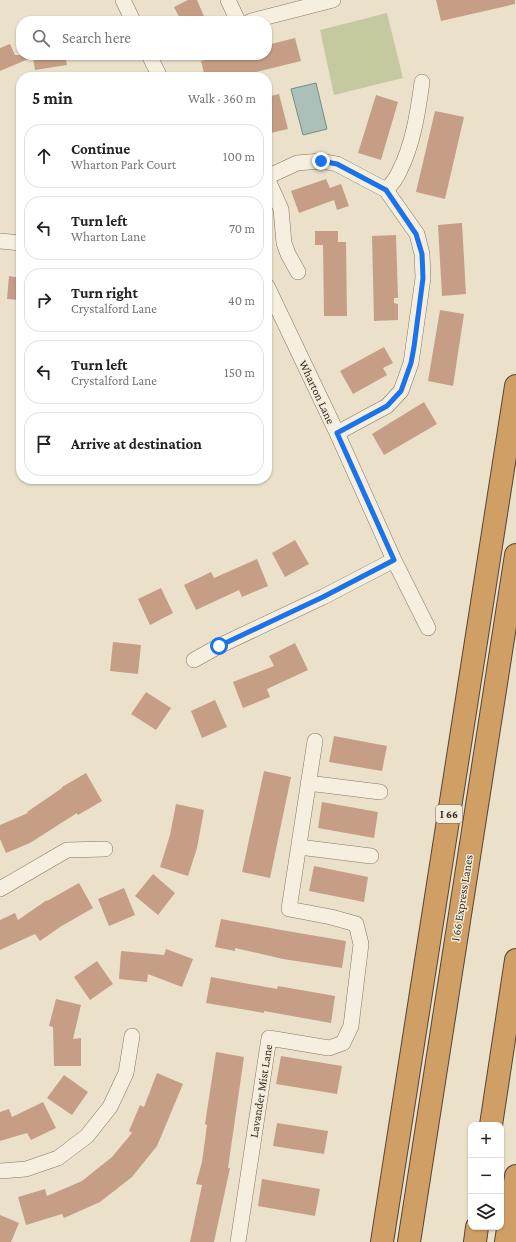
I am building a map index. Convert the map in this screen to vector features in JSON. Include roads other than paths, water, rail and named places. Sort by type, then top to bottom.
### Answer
[{"type":"highway","name":"I 66","points":[[382,1242],[516,386]]},
{"type":"highway","name":"I 66 Express Lanes","points":[[409,1242],[516,554]]},
{"type":"highway","points":[[491,1122],[516,960]]},
{"type":"highway","points":[[506,1242],[516,1176]]},
{"type":"highway","points":[[475,1242],[477,1230]]},
{"type":"street","points":[[123,0],[131,16]]},
{"type":"street","points":[[228,0],[236,16]]},
{"type":"street","points":[[271,16],[333,0]]},
{"type":"street","points":[[152,60],[158,72]]},
{"type":"street","points":[[386,190],[399,174],[407,153],[418,109],[422,82]]},
{"type":"street","points":[[272,176],[297,164],[321,161],[337,164],[386,190],[416,234],[422,254],[423,278],[411,363],[401,391],[387,406],[337,433]]},
{"type":"street","points":[[272,189],[281,209],[283,236],[288,254],[298,272]]},
{"type":"street","points":[[0,241],[16,243]]},
{"type":"street","name":"Wharton Lane","points":[[272,296],[337,433],[394,560],[428,628]]},
{"type":"street","points":[[194,660],[219,646],[323,597],[394,560]]},
{"type":"street","name":"Lavander Mist Lane","points":[[238,1242],[269,1038],[329,1048],[343,1043],[351,1026],[361,944],[356,924],[331,917],[289,909],[315,741]]},
{"type":"street","points":[[308,782],[380,792]]},
{"type":"street","points":[[298,847],[371,856]]},
{"type":"street","points":[[0,889],[67,850],[105,849]]},
{"type":"street","points":[[0,1171],[26,1168],[58,1158],[87,1136],[110,1107],[117,1094],[126,1073],[132,1036]]},
{"type":"water","points":[[316,83],[327,129],[303,135],[291,89]]}]
